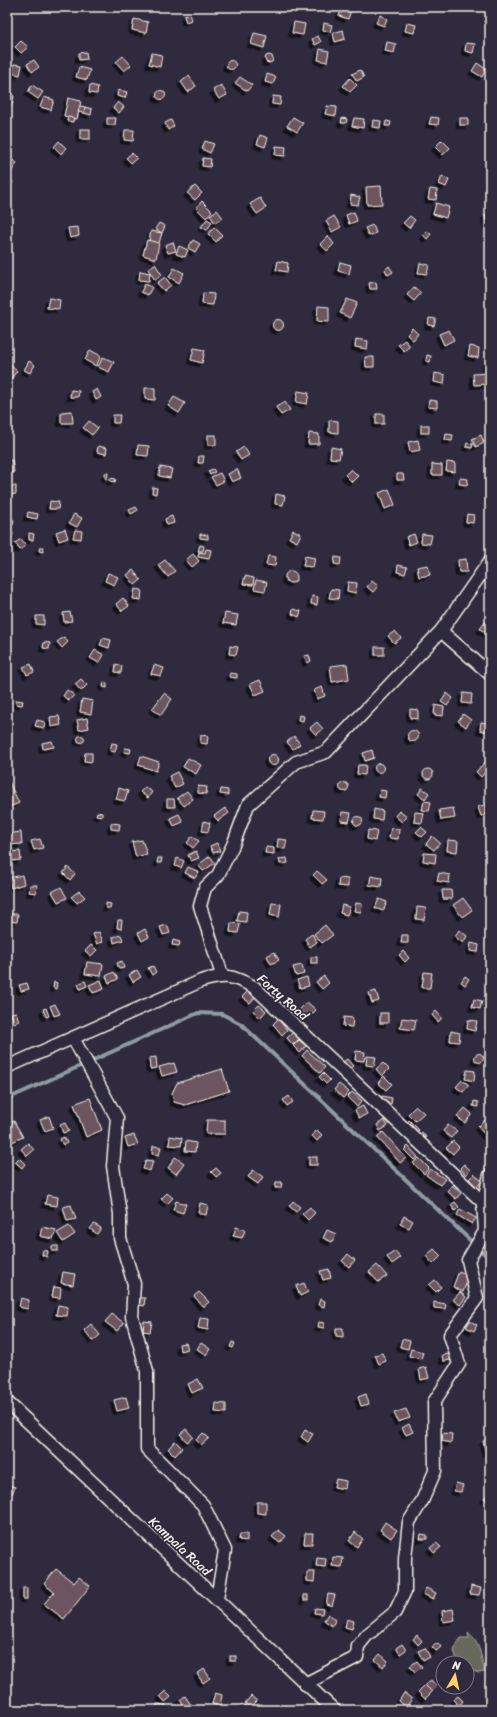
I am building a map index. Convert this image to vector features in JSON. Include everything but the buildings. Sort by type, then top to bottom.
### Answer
[{"type":"street","points":[[7,1067],[201,981],[222,975],[200,906],[205,888],[218,875],[233,845],[248,805],[296,762],[326,752],[441,631],[490,561]]},
{"type":"street","points":[[441,631],[490,674]]},
{"type":"street","name":"Forty Road","points":[[222,975],[239,979],[254,987],[486,1206]]},
{"type":"street","points":[[73,1038],[117,1118],[113,1166],[120,1214],[120,1238],[134,1284],[132,1317],[148,1371],[147,1449],[203,1505],[225,1550],[217,1600]]},
{"type":"street","points":[[305,1684],[357,1657],[358,1646],[367,1635],[395,1612],[405,1591],[405,1558],[409,1522],[422,1501],[436,1471],[434,1402],[459,1364],[450,1336],[477,1298],[468,1260],[485,1231],[486,1206],[490,1175]]},
{"type":"street","name":"Kampala Road","points":[[7,1402],[334,1710]]},
{"type":"green space","points":[[468,1633],[473,1637],[478,1646],[485,1672],[478,1673],[475,1672],[475,1655],[455,1655],[454,1651],[460,1638],[469,1638]]},
{"type":"waterway","points":[[7,1099],[198,1013],[222,1014],[241,1024],[490,1259]]}]
